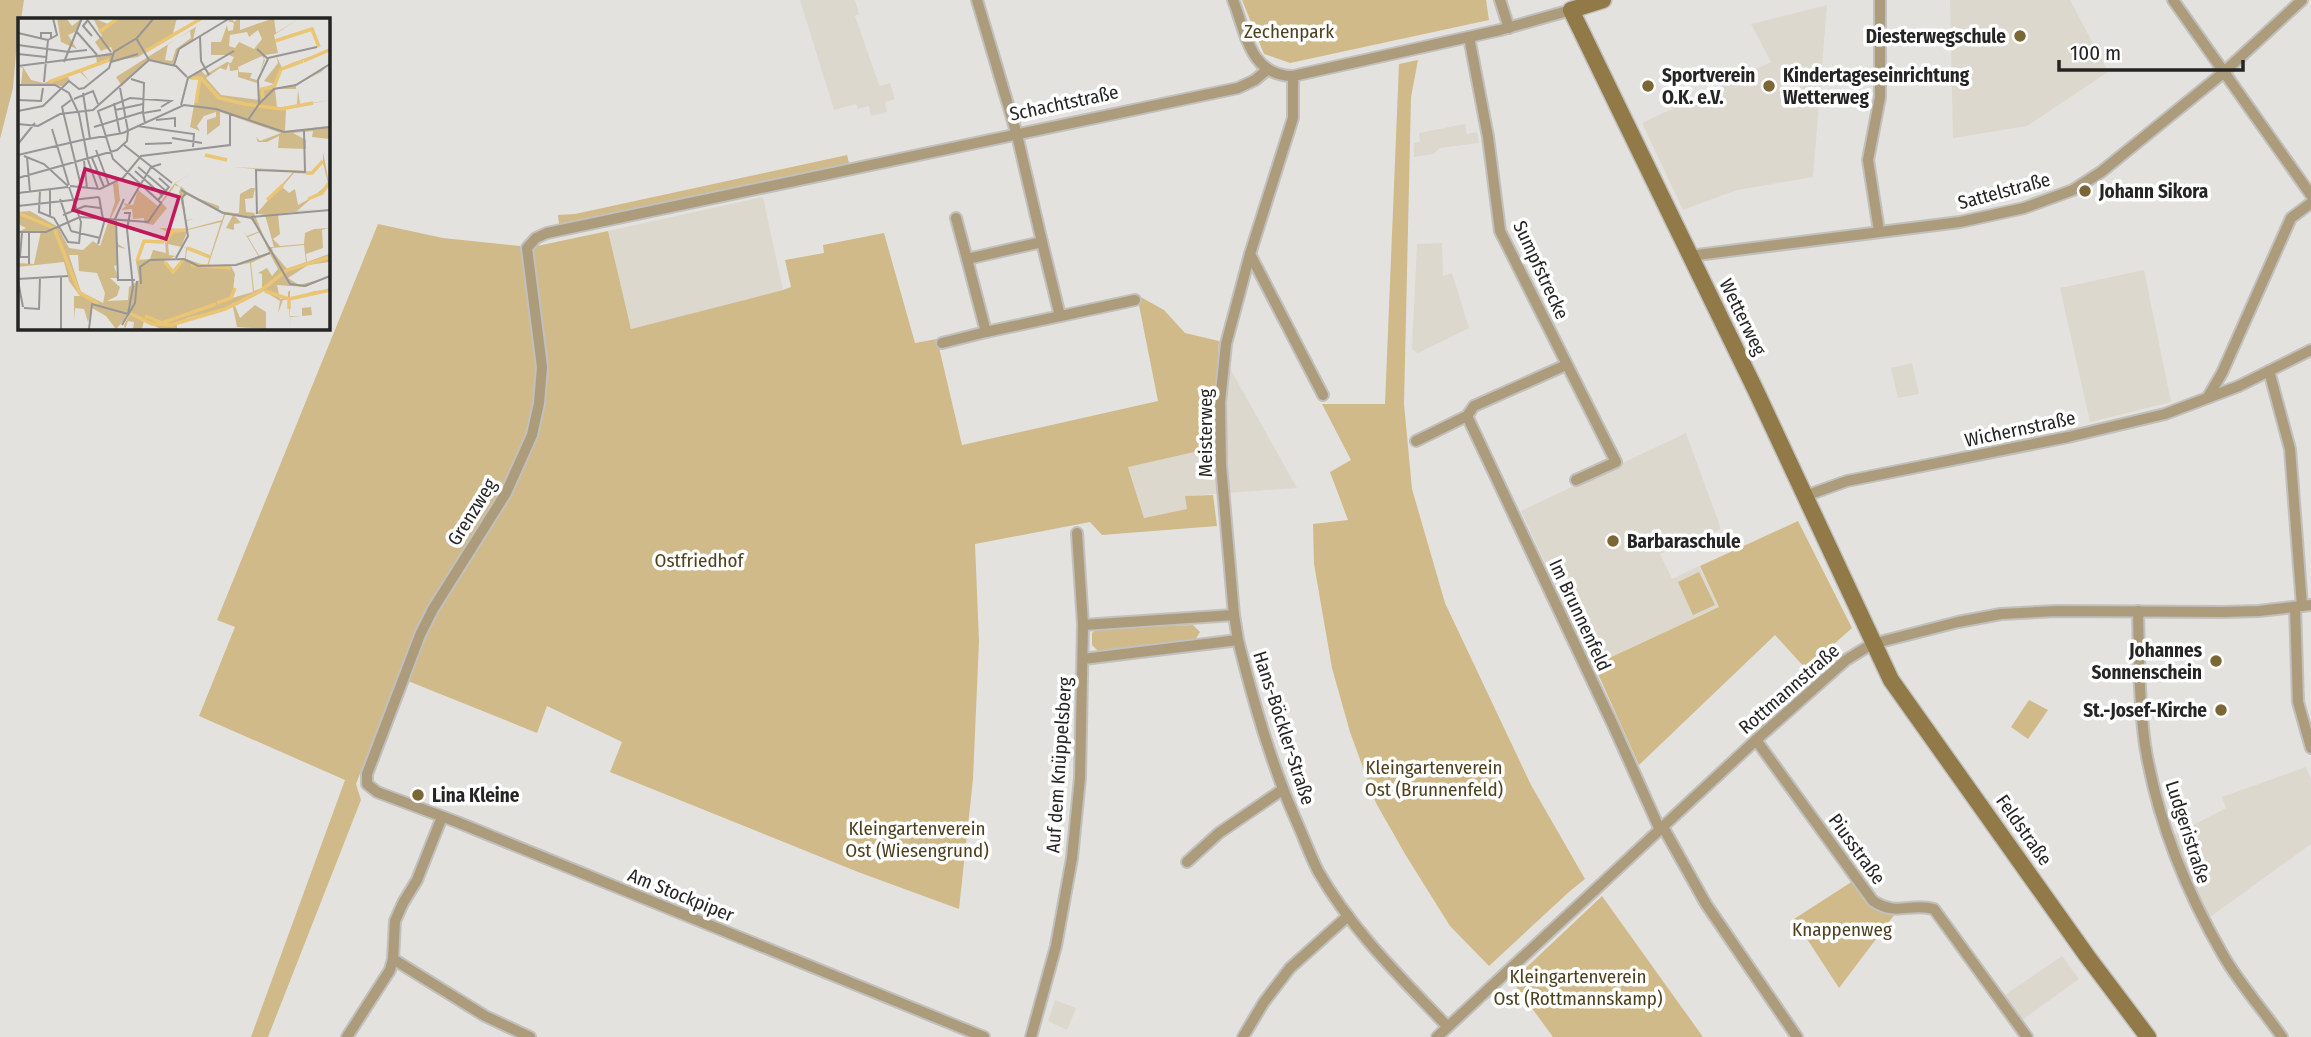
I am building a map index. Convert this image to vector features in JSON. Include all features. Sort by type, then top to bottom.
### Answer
[{"type":"street","points":[[977,0],[1017,135],[1060,316]]},
{"type":"street","points":[[1233,0],[1254,55],[1267,70],[1282,76],[1293,76],[1509,28],[1603,0]]},
{"type":"street","points":[[1500,0],[1509,28]]},
{"type":"street","points":[[1879,231],[1868,160],[1880,97],[1880,0]]},
{"type":"street","points":[[2173,0],[2311,195]]},
{"type":"street","name":"Sattelstraße","points":[[1689,256],[1961,222],[2011,211],[2073,190],[2101,172],[2223,73],[2302,0]]},
{"type":"street","name":"Wetterweg","points":[[1571,10],[1805,496],[1872,644]]},
{"type":"street","name":"Sumpfstrecke","points":[[1469,37],[1488,136],[1500,231],[1616,462],[1576,480]]},
{"type":"street","name":"Schachtstraße","points":[[528,244],[547,233],[1238,88],[1255,80],[1267,70]]},
{"type":"street","name":"Meisterweg","points":[[1234,615],[1224,506],[1220,402],[1229,327],[1293,118],[1293,76]]},
{"type":"street","points":[[2208,397],[2222,373],[2291,218],[2311,203]]},
{"type":"street","points":[[956,218],[986,332]]},
{"type":"street","points":[[967,259],[1042,242]]},
{"type":"street","name":"Grenzweg","points":[[367,784],[368,769],[421,635],[447,585],[506,493],[532,435],[539,403],[542,368],[528,244]]},
{"type":"street","points":[[1250,254],[1323,395]]},
{"type":"street","points":[[942,343],[1135,300]]},
{"type":"street","name":"Wichernstraße","points":[[1805,496],[1847,481],[2165,414],[2239,386],[2311,350]]},
{"type":"street","points":[[1416,440],[1467,416],[1474,406],[1566,365]]},
{"type":"street","points":[[2269,371],[2290,449],[2303,606],[2298,702],[2311,748]]},
{"type":"street","points":[[2222,373],[2239,386]]},
{"type":"street","name":"Im Brunnenfeld","points":[[1467,416],[1661,829],[1706,904],[1797,1037]]},
{"type":"street","name":"Auf dem Knüppelsberg","points":[[1031,1037],[1056,946],[1072,858],[1080,778],[1083,625],[1077,533]]},
{"type":"street","name":"Rottmannstraße","points":[[1437,1037],[1756,740],[1846,660],[1872,644],[1958,621],[2001,614],[2056,611],[2223,612],[2303,606]]},
{"type":"street","name":"Ludgeristraße","points":[[2138,611],[2145,742],[2154,791],[2168,838],[2192,899],[2224,958],[2282,1037]]},
{"type":"street","points":[[1083,625],[1234,615]]},
{"type":"street","name":"Hans-Böckler-Straße","points":[[1234,615],[1256,712],[1282,790],[1318,870],[1348,916],[1447,1026]]},
{"type":"street","name":"Hans-Böckler-Straße","points":[[1083,659],[1238,640]]},
{"type":"street","name":"Feldstraße","points":[[1872,644],[1891,680],[2087,956],[2148,1037]]},
{"type":"street","name":"Piusstraße","points":[[1756,740],[1873,901],[1895,910],[1924,906],[1934,909],[2027,1037]]},
{"type":"street","name":"Am Stockpiper","points":[[367,784],[377,792],[984,1037]]},
{"type":"street","points":[[1187,862],[1219,833],[1282,790]]},
{"type":"street","points":[[347,1037],[385,979],[393,959],[396,921],[417,880],[442,817]]},
{"type":"street","points":[[1242,1037],[1290,968],[1348,916]]},
{"type":"street","points":[[393,959],[485,1016],[530,1037]]},
{"type":"shaded area","points":[[800,0],[855,0],[859,14],[855,16],[878,82],[880,86],[890,83],[895,99],[885,102],[887,112],[871,116],[869,106],[858,109],[856,104],[834,110]]},
{"type":"shaded area","name":"Diesterwegschule","points":[[1950,0],[2070,0],[2108,72],[2027,126],[1953,138]]},
{"type":"shaded area","name":"Kindertageseinrichtung Wetterweg","points":[[1827,5],[1813,177],[1737,190],[1683,210],[1642,123],[1771,62],[1751,24]]},
{"type":"shaded area","points":[[1465,124],[1467,134],[1477,132],[1479,143],[1440,148],[1433,154],[1414,157],[1414,143],[1420,142],[1419,133]]},
{"type":"shaded area","points":[[763,197],[783,290],[631,329],[608,231]]},
{"type":"shaded area","points":[[1442,243],[1443,276],[1452,273],[1469,328],[1418,353],[1412,349],[1417,244]]},
{"type":"shaded area","points":[[2144,270],[2171,402],[2090,422],[2060,288]]},
{"type":"shaded area","points":[[1912,363],[1919,394],[1898,398],[1891,368]]},
{"type":"shaded area","points":[[1228,365],[1297,488],[1186,496],[1187,509],[1144,518],[1128,466],[1208,448],[1225,448]]},
{"type":"shaded area","name":"Barbaraschule","points":[[1686,433],[1721,529],[1660,554],[1672,579],[1699,566],[1719,607],[1593,665],[1521,511]]},
{"type":"shaded area","points":[[2306,767],[2311,779],[2311,844],[2210,917],[2190,879],[2174,835],[2226,808],[2222,797]]},
{"type":"shaded area","points":[[2062,956],[2079,979],[2022,1020],[2005,995]]},
{"type":"shaded area","points":[[1055,1000],[1076,1008],[1067,1030],[1048,1021]]},
{"type":"green space","points":[[0,0],[24,0],[21,18],[18,18],[13,88],[0,139]]},
{"type":"green space","name":"Zechenpark","points":[[1242,0],[1486,0],[1489,20],[1290,63],[1264,54]]},
{"type":"green space","name":"Kleingartenverein Ost (Brunnenfeld)","points":[[1418,60],[1411,97],[1404,404],[1412,489],[1445,603],[1531,785],[1585,879],[1489,966],[1450,926],[1376,803],[1350,732],[1332,668],[1314,564],[1313,524],[1348,520],[1330,472],[1351,460],[1322,404],[1385,404],[1399,64]]},
{"type":"green space","points":[[847,155],[849,163],[559,224],[558,215],[575,214]]},
{"type":"green space","points":[[378,224],[443,238],[520,246],[537,365],[534,404],[519,453],[496,497],[443,584],[396,682],[356,784],[361,800],[268,1037],[251,1037],[345,780],[199,716],[235,627],[217,620]]},
{"type":"green space","name":"Ostfriedhof","points":[[608,231],[631,329],[791,287],[785,260],[824,253],[823,245],[884,233],[915,343],[937,339],[962,445],[1158,401],[1137,295],[1164,310],[1185,333],[1219,341],[1212,448],[1128,467],[1144,518],[1187,509],[1185,496],[1213,495],[1217,526],[1102,535],[1090,522],[975,544],[979,641],[973,779],[959,909],[858,872],[610,772],[622,742],[547,706],[537,733],[408,681],[437,612],[519,477],[540,419],[547,368],[532,252],[537,246]]},
{"type":"green space","points":[[1798,521],[1852,628],[1806,669],[1775,635],[1639,765],[1594,665],[1719,607],[1700,566]]},
{"type":"green space","points":[[1699,572],[1715,605],[1693,615],[1678,582]]},
{"type":"green space","points":[[1193,625],[1200,632],[1195,640],[1103,651],[1098,651],[1092,645],[1092,633],[1097,629]]},
{"type":"green space","points":[[2029,700],[2048,710],[2028,739],[2011,727]]},
{"type":"green space","name":"Knappenweg","points":[[1853,881],[1881,910],[1895,914],[1839,988],[1794,919]]},
{"type":"green space","name":"Kleingartenverein Ost (Rottmannskamp)","points":[[1602,896],[1703,1037],[1553,1037],[1512,981]]},
{"type":"place","name":"Diesterwegschule","points":[[2020,36]]},
{"type":"place","name":"Sportverein O.K. e.V.","points":[[1648,86]]},
{"type":"place","name":"Kindertageseinrichtung Wetterweg","points":[[1769,86]]},
{"type":"place","name":"Johann Sikora","points":[[2085,191]]},
{"type":"place","name":"Barbaraschule","points":[[1613,541]]},
{"type":"place","name":"Johannes Sonnenschein","points":[[2216,661]]},
{"type":"place","name":"St.-Josef-Kirche","points":[[2221,710]]},
{"type":"place","name":"Lina Kleine","points":[[418,795]]},
{"type":"park label","name":"Kleingartenverein Ost (Wiesengrund)","points":[[917,839]]}]
